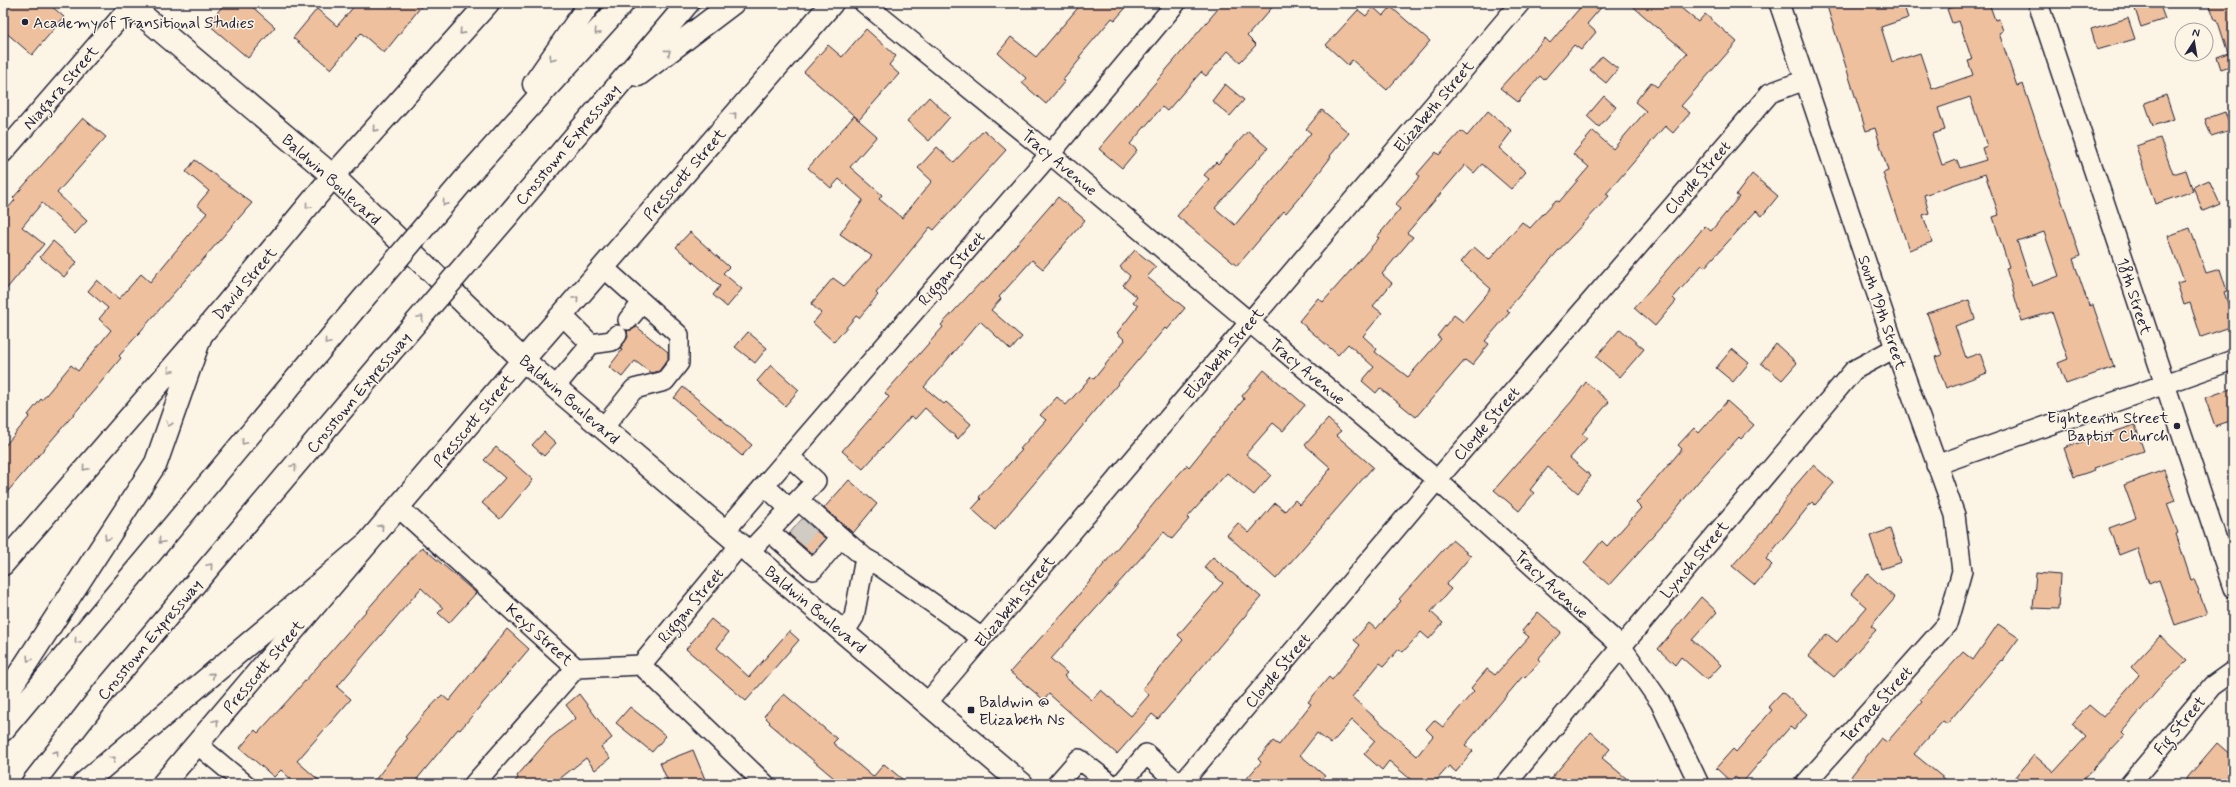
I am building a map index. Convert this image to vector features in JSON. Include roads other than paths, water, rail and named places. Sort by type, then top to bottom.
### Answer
[{"type":"main road","name":"David Street","points":[[3,564],[201,335],[333,176],[488,3]]},
{"type":"main road","points":[[3,730],[470,173],[485,154],[590,3]]},
{"type":"main road","points":[[485,154],[623,3]]},
{"type":"main road","name":"Crosstown Expressway","points":[[32,784],[106,689],[688,3]]},
{"type":"main road","points":[[604,102],[733,3]]},
{"type":"main road","name":"Presscott Street","points":[[163,784],[523,360],[832,3]]},
{"type":"main road","name":"Baldwin Boulevard","points":[[131,4],[333,176],[523,360],[793,591],[1022,784]]},
{"type":"main road","points":[[3,699],[156,463],[201,335]]},
{"type":"main road","points":[[83,784],[365,545]]},
{"type":"street","name":"Tracy Avenue","points":[[864,3],[1050,154],[1437,480],[1620,646],[1660,702],[1699,784]]},
{"type":"street","name":"Riggan Street","points":[[641,665],[738,543],[765,486],[789,456],[1050,154],[1176,3]]},
{"type":"street","name":"Elizabeth Street","points":[[927,703],[1520,3]]},
{"type":"street","name":"South 19th Street","points":[[1779,3],[1895,348],[1954,515],[1962,571],[1947,624]]},
{"type":"street","name":"18th Street","points":[[2038,3],[2233,588]]},
{"type":"street","name":"Niagara Street","points":[[3,153],[131,4]]},
{"type":"street","name":"Cloyde Street","points":[[1180,784],[1437,480],[1770,93],[1805,80]]},
{"type":"street","points":[[603,267],[679,336],[679,363],[665,381],[634,389],[603,428]]},
{"type":"street","points":[[628,320],[642,302]]},
{"type":"street","points":[[562,315],[591,344]]},
{"type":"street","points":[[555,387],[591,344],[612,341],[617,335]]},
{"type":"street","name":"Lynch Street","points":[[1506,784],[1620,646],[1854,370],[1895,348]]},
{"type":"street","points":[[1936,466],[2233,360]]},
{"type":"street","points":[[738,543],[769,531],[792,512],[816,481],[789,456]]},
{"type":"street","points":[[765,486],[792,512],[841,537],[865,558],[881,567],[982,638]]},
{"type":"street","name":"Keys Street","points":[[398,507],[576,668],[641,665]]},
{"type":"street","points":[[769,531],[813,570]]},
{"type":"street","points":[[793,591],[813,570],[825,550],[841,537]]},
{"type":"street","points":[[844,633],[854,617],[865,558]]},
{"type":"street","name":"Terrace Street","points":[[1805,784],[1947,624]]},
{"type":"street","points":[[641,665],[759,782]]},
{"type":"street","points":[[474,784],[576,668]]},
{"type":"street","name":"Fig Street","points":[[2130,784],[2212,686],[2233,671]]},
{"type":"street","points":[[197,744],[245,784]]},
{"type":"street","points":[[1121,784],[1146,754],[1180,784]]},
{"type":"street","points":[[1057,784],[1079,759],[1111,784]]},
{"type":"tunnel","points":[[796,526],[821,548]]},
{"type":"place","name":"Academy of Transitional Studies","points":[[25,22]]},
{"type":"place","name":"Eighteenth Street Baptist Church","points":[[2177,426]]},
{"type":"place","name":"Baldwin @ Elizabeth Ns","points":[[971,710]]}]
